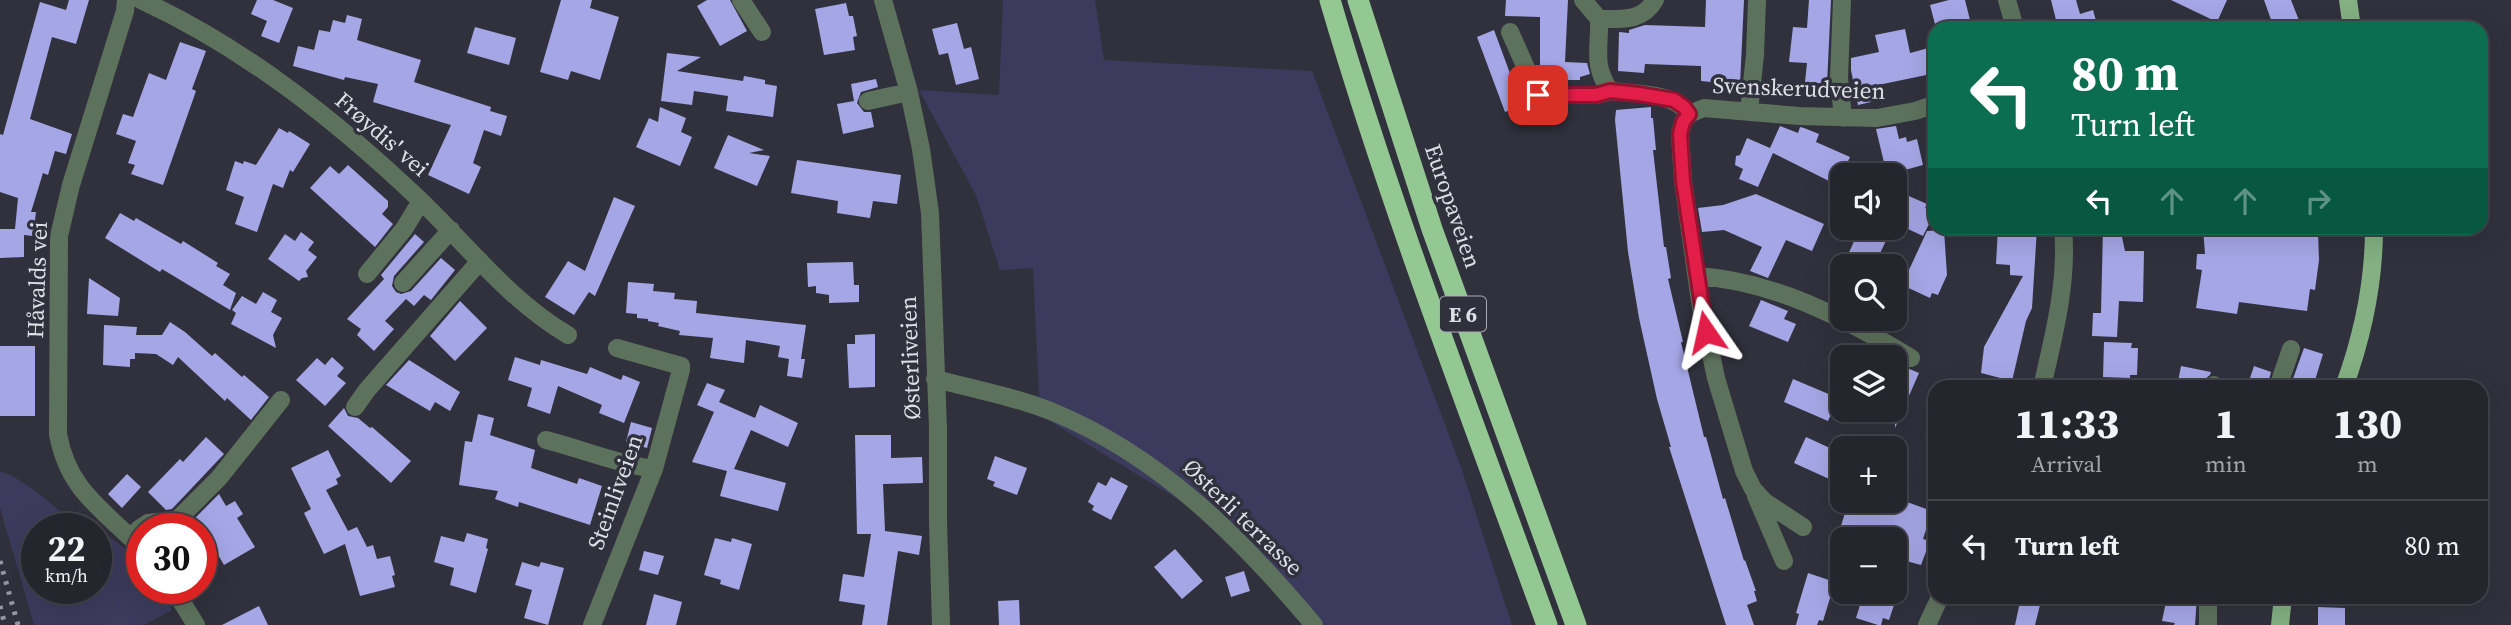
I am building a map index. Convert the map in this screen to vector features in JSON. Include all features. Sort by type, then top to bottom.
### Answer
[{"type":"highway","name":"E 6","points":[[1330,0],[1356,90],[1403,226],[1547,625]]},
{"type":"highway","name":"Europaveien","points":[[1359,0],[1432,229],[1576,625]]},
{"type":"main road","points":[[2348,0],[2351,21]]},
{"type":"main road","points":[[2346,380],[2368,303],[2373,235]]},
{"type":"main road","points":[[2280,625],[2282,604]]},
{"type":"street","name":"Håvalds vei","points":[[126,0],[125,11],[71,186],[58,252],[58,434],[61,454],[70,475],[82,491],[126,534]]},
{"type":"street","name":"Frøydis' vei","points":[[141,0],[170,13],[223,44],[273,77],[340,129],[421,201],[521,302],[568,335]]},
{"type":"street","points":[[741,0],[762,32]]},
{"type":"street","name":"Østerliveien","points":[[883,0],[909,92],[930,213],[942,625]]},
{"type":"street","points":[[1583,0],[1599,19],[1597,63],[1601,77],[1610,91]]},
{"type":"street","points":[[1599,19],[1632,19],[1643,16],[1655,0]]},
{"type":"street","points":[[1749,111],[1758,0]]},
{"type":"street","points":[[1842,0],[1839,78],[1843,118]]},
{"type":"street","points":[[2007,0],[2013,21]]},
{"type":"street","points":[[1510,33],[1538,95],[1596,95],[1610,91],[1674,100],[1689,114]]},
{"type":"street","points":[[868,101],[909,92]]},
{"type":"street","name":"Svenskerudveien","points":[[1803,527],[1765,502],[1753,489],[1744,471],[1716,378],[1701,308],[1683,181],[1680,134],[1683,122],[1689,114],[1704,108],[1877,118],[1928,107]]},
{"type":"street","points":[[367,274],[404,229],[421,201]]},
{"type":"street","points":[[404,283],[451,230]]},
{"type":"street","points":[[2044,380],[2053,341],[2062,278],[2063,235]]},
{"type":"street","points":[[355,407],[480,261]]},
{"type":"street","points":[[1697,276],[1763,288],[1808,304],[1911,358]]},
{"type":"street","name":"Steinliveien","points":[[592,625],[654,469],[681,366],[617,348]]},
{"type":"street","points":[[2280,380],[2291,349]]},
{"type":"street","name":"Østerli terrasse","points":[[935,379],[1003,395],[1052,412],[1100,434],[1149,464],[1220,522],[1262,564],[1314,625]]},
{"type":"street","points":[[184,513],[219,478],[281,400]]},
{"type":"street","points":[[546,440],[654,469]]},
{"type":"street","points":[[1753,489],[1784,561]]},
{"type":"street","points":[[183,604],[196,625]]},
{"type":"street","points":[[1927,625],[1937,604]]},
{"type":"street","points":[[2208,604],[2208,625]]},
{"type":"shaded area","points":[[1003,0],[1095,0],[1104,60],[1312,71],[1461,467],[1512,625],[1309,625],[1289,601],[1184,503],[1040,415],[1033,268],[1000,270],[976,195],[919,90],[999,95]]},
{"type":"shaded area","points":[[0,471],[37,492],[62,513],[21,513],[21,580],[0,508]]},
{"type":"shaded area","points":[[112,539],[126,551],[126,604],[168,604],[172,610],[144,625],[34,625],[28,604],[112,604]]},
{"type":"building","points":[[69,0],[89,0],[76,44],[52,37],[30,119],[72,134],[66,154],[55,151],[48,175],[43,173],[31,212],[36,212],[33,236],[24,235],[24,257],[0,258],[0,229],[15,229],[18,198],[0,192],[0,134],[3,135],[40,2],[66,10]]},
{"type":"building","points":[[257,0],[273,0],[293,8],[279,43],[261,36],[267,21],[251,14]]},
{"type":"building","points":[[561,0],[592,0],[590,8],[619,17],[600,80],[571,71],[568,80],[540,72]]},
{"type":"building","points":[[707,0],[730,0],[747,31],[720,46],[697,6]]},
{"type":"building","points":[[1506,0],[1568,0],[1565,62],[1587,63],[1590,74],[1580,77],[1580,80],[1544,80],[1540,72],[1540,17],[1505,16]]},
{"type":"building","points":[[1706,0],[1744,0],[1740,85],[1701,81],[1701,66],[1645,64],[1644,73],[1618,71],[1619,32],[1629,33],[1629,30],[1645,25],[1705,27]]},
{"type":"building","points":[[1809,0],[1831,0],[1827,84],[1805,82],[1807,63],[1789,62],[1793,27],[1807,28]]},
{"type":"building","points":[[1949,0],[1965,0],[1970,21],[1934,21],[1930,5]]},
{"type":"building","points":[[2051,0],[2076,0],[2080,14],[2093,10],[2096,21],[2053,21],[2056,20]]},
{"type":"building","points":[[2171,0],[2227,0],[2217,21]]},
{"type":"building","points":[[2264,0],[2291,0],[2299,21],[2272,21]]},
{"type":"building","points":[[846,3],[849,16],[853,16],[857,36],[853,37],[855,50],[824,55],[815,9]]},
{"type":"building","points":[[347,15],[362,19],[357,40],[421,60],[414,82],[491,107],[490,111],[507,116],[501,136],[484,130],[473,163],[481,167],[469,194],[428,175],[451,125],[373,102],[378,84],[345,77],[344,80],[293,66],[298,46],[314,50],[319,30],[330,32],[333,20],[345,23]]},
{"type":"building","points":[[957,23],[964,49],[971,47],[979,79],[956,85],[948,53],[939,55],[932,29]]},
{"type":"building","points":[[475,27],[516,38],[509,65],[467,53]]},
{"type":"building","points":[[1905,29],[1910,53],[1928,48],[1928,75],[1878,85],[1879,92],[1875,101],[1858,105],[1851,58],[1879,52],[1875,35]]},
{"type":"building","points":[[1494,30],[1522,106],[1505,112],[1477,37]]},
{"type":"building","points":[[180,42],[206,51],[192,89],[196,91],[163,185],[131,174],[135,165],[128,163],[136,141],[116,134],[123,114],[133,117],[149,73],[166,80]]},
{"type":"building","points":[[667,53],[701,57],[677,71],[743,81],[744,76],[765,80],[765,84],[777,86],[773,117],[726,111],[728,96],[694,91],[692,105],[661,101]]},
{"type":"building","points":[[876,79],[878,87],[861,92],[857,103],[864,112],[871,112],[874,127],[843,134],[837,104],[854,101],[851,84]]},
{"type":"building","points":[[660,107],[686,118],[681,132],[692,137],[680,166],[636,147],[649,118],[658,122]]},
{"type":"building","points":[[1651,107],[1664,247],[1671,278],[1668,279],[1704,437],[1756,591],[1757,601],[1747,605],[1754,625],[1726,625],[1669,447],[1639,318],[1628,252],[1615,120],[1616,110]]},
{"type":"building","points":[[1780,126],[1798,133],[1800,127],[1819,134],[1816,142],[1850,157],[1847,163],[1830,163],[1830,182],[1773,153],[1758,187],[1739,179],[1743,169],[1735,165],[1736,156],[1740,155],[1747,138],[1770,148]]},
{"type":"building","points":[[1896,126],[1899,139],[1906,137],[1907,142],[1917,139],[1923,165],[1907,169],[1907,163],[1884,163],[1876,129]]},
{"type":"building","points":[[279,128],[310,144],[293,172],[290,170],[283,188],[273,184],[257,232],[235,224],[244,197],[226,190],[235,161],[256,165]]},
{"type":"building","points":[[728,135],[764,150],[749,153],[770,156],[757,186],[714,168]]},
{"type":"building","points":[[797,160],[901,175],[897,204],[873,201],[870,218],[837,213],[838,201],[791,193]]},
{"type":"building","points":[[348,165],[388,201],[388,207],[382,214],[393,224],[375,247],[310,188],[330,166],[339,174]]},
{"type":"building","points":[[1756,194],[1824,224],[1812,251],[1786,240],[1768,278],[1750,271],[1762,247],[1724,230],[1702,232],[1698,208],[1723,205]]},
{"type":"building","points":[[1907,195],[1927,204],[1925,208],[1928,209],[1928,226],[1923,236],[1907,229]]},
{"type":"building","points":[[614,197],[635,206],[595,296],[589,292],[574,315],[545,297],[568,261],[585,271]]},
{"type":"building","points":[[120,213],[134,221],[136,218],[181,244],[183,241],[218,263],[216,266],[230,274],[223,285],[236,293],[230,310],[105,238]]},
{"type":"building","points":[[1927,231],[1928,235],[1944,235],[1947,275],[1938,295],[1932,293],[1930,298],[1907,287],[1907,274]]},
{"type":"building","points":[[301,232],[314,242],[308,250],[317,257],[306,271],[308,277],[299,281],[268,259],[285,234],[295,241]]},
{"type":"building","points":[[415,234],[424,242],[394,276],[392,286],[396,292],[401,294],[411,291],[441,258],[455,270],[431,300],[424,295],[414,306],[406,299],[385,321],[394,329],[374,351],[357,335],[361,329],[347,319],[384,279],[381,275]]},
{"type":"building","points":[[1998,235],[2037,235],[2032,308],[2026,321],[2012,380],[1981,373],[1984,347],[2023,276],[2010,275],[2010,265],[1996,264]]},
{"type":"building","points":[[2103,235],[2122,235],[2125,251],[2144,251],[2143,302],[2119,301],[2117,337],[2092,336],[2093,313],[2101,313]]},
{"type":"building","points":[[2204,235],[2318,235],[2319,260],[2315,290],[2310,289],[2307,311],[2239,302],[2237,314],[2196,308],[2202,270],[2196,269],[2197,254],[2205,254]]},
{"type":"building","points":[[1855,240],[1886,240],[1880,254],[1848,254]]},
{"type":"building","points":[[853,262],[854,285],[859,285],[859,302],[829,303],[829,295],[816,293],[816,286],[808,287],[807,263]]},
{"type":"building","points":[[89,278],[120,298],[118,316],[87,314]]},
{"type":"building","points":[[628,282],[654,284],[653,291],[675,293],[674,299],[697,301],[696,313],[806,325],[801,359],[805,359],[802,378],[787,376],[789,359],[778,357],[780,346],[746,340],[744,363],[710,358],[713,338],[679,335],[680,331],[658,326],[659,323],[648,319],[637,318],[637,314],[626,313]]},
{"type":"building","points":[[263,292],[277,300],[271,312],[282,318],[273,335],[276,348],[231,324],[236,313],[232,310],[242,296],[256,304]]},
{"type":"building","points":[[1761,300],[1788,311],[1784,319],[1796,324],[1788,342],[1749,326]]},
{"type":"building","points":[[460,301],[487,328],[455,361],[430,336]]},
{"type":"building","points":[[170,322],[212,356],[215,353],[269,397],[251,420],[227,398],[225,401],[178,357],[173,365],[156,354],[135,353],[135,359],[130,359],[130,367],[103,365],[104,325],[137,327],[136,335],[162,335]]},
{"type":"building","points":[[875,334],[875,387],[849,388],[847,344],[855,344],[855,335]]},
{"type":"building","points":[[2104,342],[2132,343],[2131,348],[2138,348],[2137,375],[2130,375],[2130,378],[2103,377]]},
{"type":"building","points":[[0,346],[35,346],[35,416],[0,416]]},
{"type":"building","points":[[2304,348],[2323,354],[2315,380],[2293,380]]},
{"type":"building","points":[[332,357],[344,368],[337,376],[346,383],[325,406],[296,380],[317,358],[325,365]]},
{"type":"building","points":[[515,357],[540,365],[541,360],[587,374],[590,367],[621,380],[623,375],[640,382],[624,423],[599,413],[602,405],[558,386],[550,414],[527,406],[532,388],[508,380]]},
{"type":"building","points":[[409,360],[460,392],[450,411],[435,402],[430,411],[386,385]]},
{"type":"building","points":[[2181,366],[2211,372],[2205,380],[2178,380]]},
{"type":"building","points":[[2254,366],[2271,372],[2269,380],[2249,380]]},
{"type":"building","points":[[1907,368],[1919,373],[1907,400]]},
{"type":"building","points":[[1793,379],[1830,395],[1830,416],[1828,421],[1784,402]]},
{"type":"building","points":[[707,383],[725,390],[719,402],[755,418],[760,405],[798,423],[788,447],[751,430],[734,469],[786,483],[778,511],[720,496],[727,471],[692,462],[714,412],[697,405]]},
{"type":"building","points":[[344,408],[348,416],[358,418],[372,427],[411,461],[391,483],[328,426]]},
{"type":"building","points":[[478,414],[494,418],[490,435],[535,450],[531,468],[577,484],[579,478],[602,486],[590,525],[519,502],[518,507],[495,499],[498,491],[459,485],[465,441],[472,442]]},
{"type":"building","points":[[631,422],[652,428],[647,448],[626,442]]},
{"type":"building","points":[[855,435],[891,435],[891,458],[922,457],[923,483],[883,484],[885,531],[922,536],[919,555],[898,551],[887,625],[862,625],[865,605],[839,601],[843,574],[864,577],[871,534],[857,534]]},
{"type":"building","points":[[206,437],[224,454],[172,509],[166,510],[148,492],[180,459],[183,462]]},
{"type":"building","points":[[1806,437],[1830,448],[1830,479],[1794,463]]},
{"type":"building","points":[[328,450],[341,476],[336,479],[338,484],[326,490],[348,531],[357,527],[367,547],[373,545],[377,559],[390,556],[395,587],[360,596],[345,544],[324,554],[304,513],[311,509],[291,468]]},
{"type":"building","points":[[995,456],[1027,468],[1017,495],[993,486],[995,482],[987,479]]},
{"type":"building","points":[[127,474],[141,487],[122,508],[108,494]]},
{"type":"building","points":[[1111,477],[1128,486],[1111,520],[1092,510],[1094,506],[1088,502],[1098,482],[1106,486]]},
{"type":"building","points":[[219,494],[226,506],[235,501],[243,514],[237,518],[255,547],[224,565],[217,553],[217,513],[200,513]]},
{"type":"building","points":[[1907,502],[1928,510],[1928,523],[1923,539],[1928,540],[1928,546],[1921,565],[1907,561],[1907,527],[1841,527],[1845,513],[1907,513]]},
{"type":"building","points":[[467,533],[488,539],[488,549],[476,593],[450,585],[454,568],[434,562],[441,536],[464,542]]},
{"type":"building","points":[[715,538],[731,542],[732,538],[752,544],[739,590],[720,584],[721,580],[704,575]]},
{"type":"building","points":[[1175,549],[1203,581],[1182,599],[1154,567]]},
{"type":"building","points":[[644,551],[664,556],[658,575],[639,570]]},
{"type":"building","points":[[522,562],[539,567],[541,562],[564,568],[548,625],[524,618],[532,590],[515,585]]},
{"type":"building","points":[[1244,571],[1250,591],[1231,597],[1225,577]]},
{"type":"building","points":[[1808,573],[1830,580],[1830,598],[1823,621],[1819,620],[1817,625],[1796,625],[1799,614],[1796,613]]},
{"type":"building","points":[[654,594],[682,602],[676,625],[646,625]]},
{"type":"building","points":[[1019,600],[1020,625],[999,625],[998,601]]},
{"type":"building","points":[[1860,604],[1894,605],[1889,620],[1883,618],[1881,625],[1856,618]]},
{"type":"building","points":[[2020,604],[2040,604],[2035,625],[2015,625]]},
{"type":"building","points":[[2166,604],[2196,604],[2195,625],[2174,625],[2175,623],[2162,621]]},
{"type":"building","points":[[259,606],[268,625],[222,625]]},
{"type":"building","points":[[2318,607],[2345,608],[2345,625],[2318,625]]},
{"type":"railway","points":[[0,561],[18,625]]},
{"type":"railway","points":[[0,606],[5,625]]},
{"type":"route","points":[[1538,95],[1596,95],[1610,91],[1639,94],[1674,100],[1689,114],[1683,122],[1680,134],[1683,181],[1706,332]]}]
